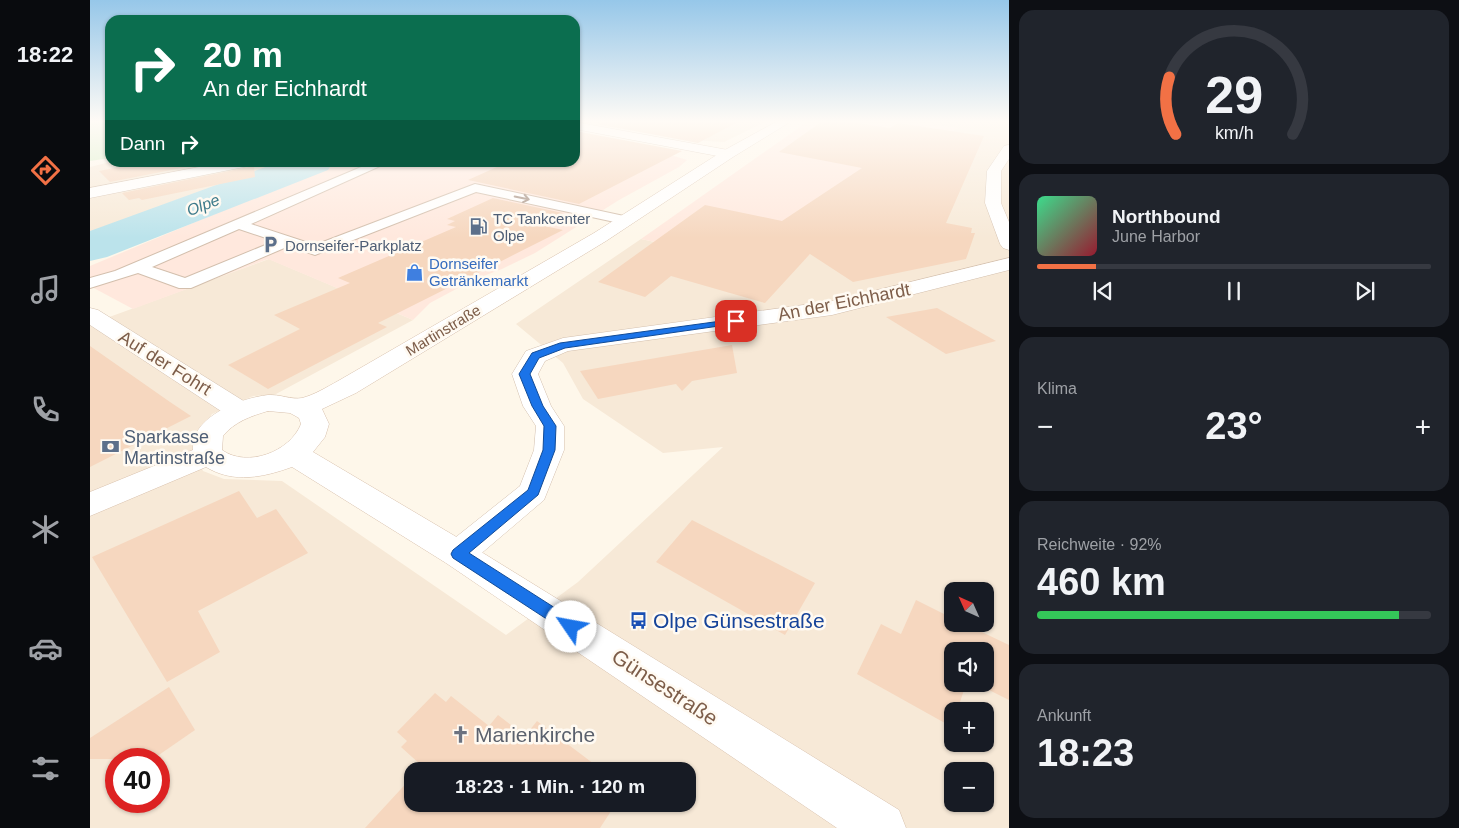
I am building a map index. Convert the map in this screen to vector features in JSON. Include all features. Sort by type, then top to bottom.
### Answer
[{"type":"street","name":"Martinstraße","points":[[304,408],[347,387],[600,237],[718,161]]},
{"type":"street","points":[[1001,161],[994,171],[993,203],[1009,244]]},
{"type":"street","points":[[90,193],[223,167]]},
{"type":"street","name":"An der Eichhardt","points":[[458,554],[533,492],[549,450],[550,426],[537,406],[524,374],[535,356],[563,345],[832,308],[1009,264]]},
{"type":"street","name":"Auf der Fohrt","points":[[90,315],[240,411]]},
{"type":"street","points":[[268,404],[294,405],[304,408],[315,421],[315,429],[304,446],[293,454],[261,466],[244,468],[228,467],[208,456],[205,446],[208,436],[226,418],[240,411],[268,404]]},
{"type":"street","name":"Günsestraße","points":[[293,454],[458,554],[882,828]]},
{"type":"street","points":[[90,505],[208,456]]},
{"type":"lane","points":[[90,283],[138,267],[372,167]]},
{"type":"lane","points":[[239,224],[315,250],[475,188],[624,220]]},
{"type":"lane","points":[[138,267],[185,284],[288,241]]},
{"type":"shaded area","points":[[580,161],[686,161],[679,167],[619,200],[535,253],[473,280],[430,303],[413,320],[268,259],[133,309],[90,286],[90,266],[327,167],[580,167]]},
{"type":"shaded area","points":[[752,161],[913,161],[868,199],[791,272],[641,239]]},
{"type":"shaded area","points":[[913,161],[1009,161],[1009,828],[90,828],[90,324],[269,259],[413,320],[276,394],[253,396],[212,414],[194,442],[203,471],[224,479],[282,481],[506,635],[578,582],[723,447],[663,453],[583,399],[563,363],[516,324],[641,239],[791,272],[868,199]]},
{"type":"shaded area","points":[[105,163],[105,167],[305,167],[90,247],[90,167]]},
{"type":"building","points":[[580,161],[663,161],[579,204],[468,180],[497,167],[580,167]]},
{"type":"building","points":[[824,161],[973,161],[946,223],[972,228],[971,233],[975,233],[966,259],[853,282],[810,254],[765,303],[671,276],[645,297],[598,282],[705,205],[782,221],[862,168]]},
{"type":"building","points":[[119,167],[186,167],[110,182],[99,171]]},
{"type":"building","points":[[254,167],[255,177],[142,200],[139,198],[129,200],[122,193]]},
{"type":"building","points":[[493,198],[563,213],[540,225],[563,230],[378,323],[387,327],[268,389],[228,365],[300,329],[274,315],[350,283],[338,278],[456,227],[447,225],[455,221],[447,219]]},
{"type":"building","points":[[937,308],[996,341],[946,354],[886,317]]},
{"type":"building","points":[[732,345],[737,373],[692,381],[682,391],[676,384],[598,399],[580,371]]},
{"type":"building","points":[[90,346],[170,402],[191,416],[90,467]]},
{"type":"building","points":[[239,491],[257,518],[276,509],[308,553],[198,611],[220,652],[167,682],[92,557]]},
{"type":"building","points":[[692,520],[815,583],[785,635],[656,562]]},
{"type":"building","points":[[916,600],[944,614],[944,632],[982,632],[1009,645],[1009,700],[993,692],[994,642],[944,642],[944,692],[963,692],[960,702],[944,702],[944,723],[857,674],[881,624],[901,634]]},
{"type":"building","points":[[169,687],[195,730],[169,748],[105,748],[105,759],[90,759],[90,738]]},
{"type":"building","name":"Marienkirche","points":[[435,693],[446,702],[451,696],[489,726],[498,715],[525,736],[537,721],[591,762],[418,762],[401,747],[407,741],[397,732]]},
{"type":"building","points":[[404,786],[404,812],[610,812],[600,828],[365,828]]},
{"type":"waterway","name":"Olpe","points":[[90,247],[302,167]]},
{"type":"place","name":"TC Tankcenter Olpe","points":[[479,227]]},
{"type":"place","name":"Dornseifer-Parkplatz","points":[[271,245]]},
{"type":"place","name":"Dornseifer Getränkemarkt","points":[[415,272]]},
{"type":"place","name":"Sparkasse Martinstraße","points":[[110,447]]},
{"type":"place","name":"Olpe Günsestraße","points":[[639,620]]},
{"type":"place","name":"Marienkirche","points":[[461,734]]},
{"type":"route","points":[[571,627],[458,554],[533,492],[549,450],[550,426],[537,406],[524,374],[535,356],[563,345],[736,321]]}]
